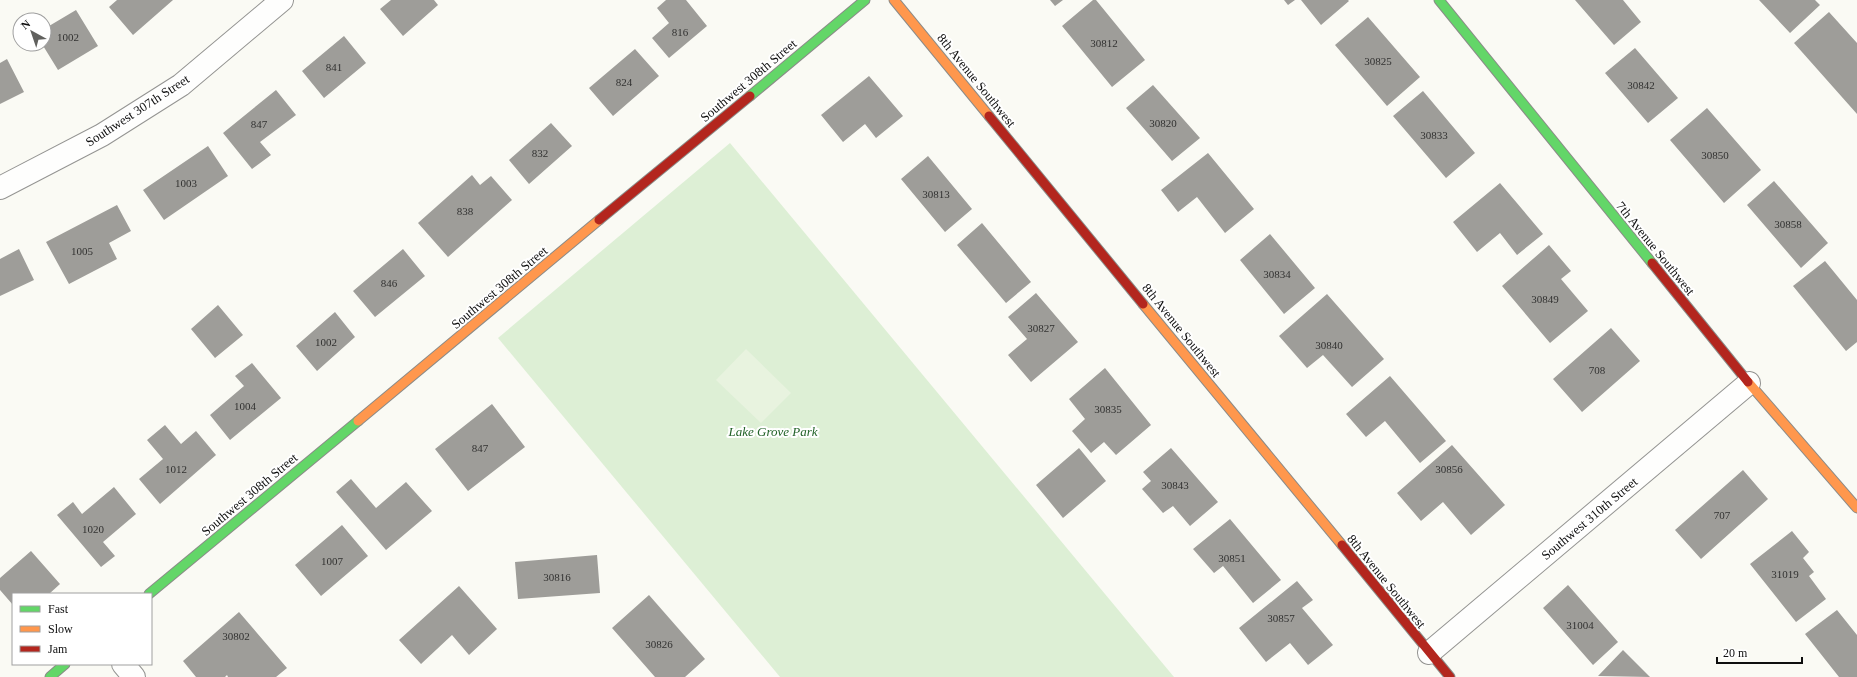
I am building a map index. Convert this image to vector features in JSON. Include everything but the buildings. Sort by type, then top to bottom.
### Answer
[{"type":"street","name":"Southwest 307th Street","points":[[0,188],[102,135],[181,84],[282,0]]},
{"type":"street","name":"Southwest 308th Street","points":[[150,593],[865,0]]},
{"type":"street","name":"8th Avenue Southwest","points":[[894,0],[1450,677]]},
{"type":"street","name":"7th Avenue Southwest","points":[[1439,0],[1749,383],[1857,508]]},
{"type":"street","name":"Southwest 310th Street","points":[[1429,653],[1749,383]]},
{"type":"street","points":[[50,677],[64,665]]},
{"type":"street","points":[[124,665],[134,677]]},
{"type":"green space","name":"Lake Grove Park","points":[[730,143],[1174,677],[780,677],[498,338]]},
{"type":"green space","points":[[746,349],[791,393],[761,423],[716,380]]},
{"type":"traffic: fast","points":[[750,96],[865,0]]},
{"type":"traffic: fast","points":[[1439,0],[1652,263]]},
{"type":"traffic: fast","points":[[150,593],[358,421]]},
{"type":"traffic: fast","points":[[50,677],[64,665]]},
{"type":"traffic: slow","points":[[894,0],[989,116]]},
{"type":"traffic: slow","points":[[358,421],[599,220]]},
{"type":"traffic: slow","points":[[1143,304],[1342,545]]},
{"type":"traffic: slow","points":[[1748,382],[1857,508]]},
{"type":"traffic: jam","points":[[599,220],[750,96]]},
{"type":"traffic: jam","points":[[989,116],[1143,304]]},
{"type":"traffic: jam","points":[[1652,263],[1748,382]]},
{"type":"traffic: jam","points":[[1342,545],[1450,677]]}]
